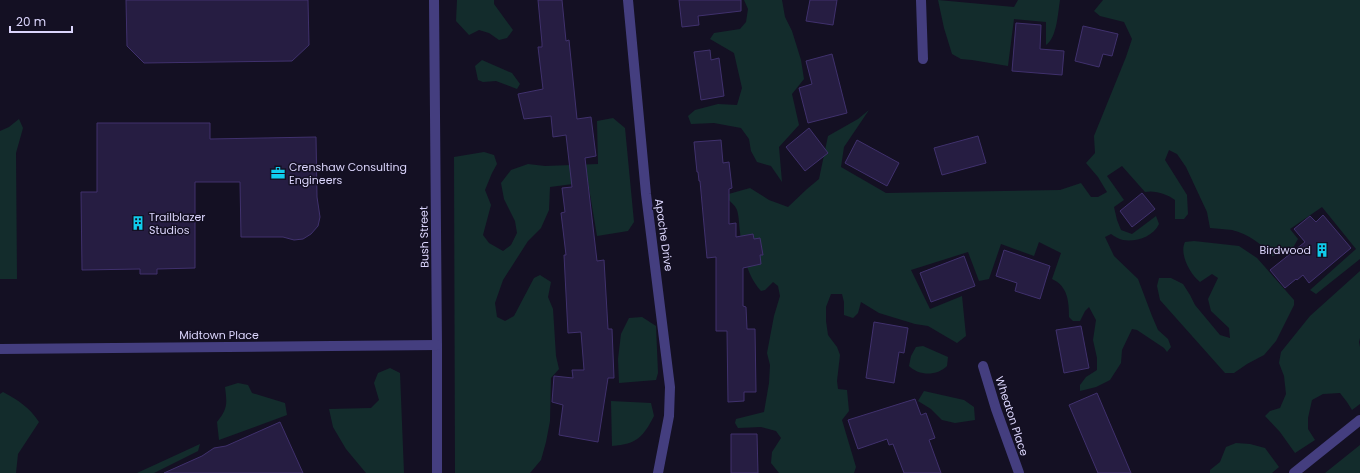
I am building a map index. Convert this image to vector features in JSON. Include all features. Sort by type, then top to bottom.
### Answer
[{"type":"street","name":"Bush Street","points":[[434,0],[437,473]]},
{"type":"street","name":"Apache Drive","points":[[628,0],[646,194],[670,387],[669,416],[658,473]]},
{"type":"street","points":[[921,0],[923,59]]},
{"type":"street","name":"Midtown Place","points":[[0,349],[437,345]]},
{"type":"street","name":"Wheaton Place","points":[[983,366],[996,409],[1019,473]]},
{"type":"street","points":[[1294,473],[1360,420]]},
{"type":"green space","points":[[457,0],[494,0],[494,4],[513,30],[507,38],[499,40],[489,33],[479,30],[469,35],[456,21]]},
{"type":"green space","points":[[744,0],[782,0],[785,17],[792,31],[801,60],[804,79],[792,94],[799,125],[779,147],[782,182],[771,166],[757,162],[751,151],[749,139],[741,128],[714,123],[691,124],[688,116],[695,110],[718,104],[737,105],[742,88],[734,53],[710,39],[714,33],[740,29],[746,22],[748,9]]},
{"type":"green space","points":[[938,0],[1014,7],[1018,0],[1060,0],[1055,31],[1050,42],[1046,45],[1046,22],[1014,19],[1008,66],[961,59],[952,54],[944,28]]},
{"type":"green space","points":[[1103,0],[1360,0],[1360,259],[1316,294],[1310,290],[1356,249],[1322,207],[1290,229],[1298,239],[1291,251],[1272,256],[1264,247],[1244,234],[1232,230],[1210,228],[1207,212],[1186,167],[1177,154],[1169,150],[1165,160],[1187,195],[1188,214],[1184,219],[1175,219],[1175,200],[1161,193],[1145,192],[1122,166],[1107,176],[1124,200],[1114,207],[1121,230],[1132,234],[1156,216],[1159,224],[1153,232],[1144,238],[1123,240],[1111,234],[1105,237],[1114,256],[1138,279],[1158,330],[1168,339],[1171,347],[1167,352],[1164,348],[1137,330],[1132,329],[1122,350],[1121,363],[1110,380],[1096,387],[1080,391],[1080,385],[1086,377],[1097,370],[1097,358],[1093,340],[1096,320],[1089,307],[1085,311],[1080,321],[1073,321],[1069,317],[1068,300],[1064,290],[1052,279],[1061,253],[1039,242],[1034,256],[1001,244],[989,279],[979,281],[968,252],[911,270],[930,309],[962,296],[966,336],[957,343],[928,326],[915,324],[879,313],[861,302],[858,313],[853,318],[844,315],[844,302],[842,294],[831,294],[826,307],[828,335],[837,347],[840,355],[837,381],[838,389],[847,390],[849,411],[842,420],[856,467],[854,473],[779,473],[771,463],[772,452],[781,438],[776,431],[761,427],[738,428],[735,423],[736,419],[764,412],[769,383],[770,365],[767,353],[774,316],[780,296],[778,286],[773,282],[765,290],[761,291],[752,278],[744,256],[737,210],[725,195],[750,188],[769,200],[788,207],[819,179],[828,136],[858,119],[869,110],[844,147],[841,167],[886,193],[1060,190],[1081,183],[1091,197],[1098,197],[1107,192],[1098,177],[1086,163],[1095,153],[1094,136],[1132,39],[1124,22],[1100,16],[1094,11]]},
{"type":"green space","points":[[482,60],[512,73],[520,84],[517,89],[496,81],[483,82],[478,80],[475,66]]},
{"type":"green space","points":[[613,118],[625,128],[634,222],[628,231],[597,236],[588,182],[550,187],[549,210],[541,228],[528,241],[503,280],[495,303],[497,317],[505,321],[514,316],[534,278],[540,275],[551,282],[548,297],[553,309],[556,356],[559,369],[551,378],[550,421],[541,460],[530,473],[455,473],[454,157],[484,152],[494,155],[497,164],[485,190],[491,205],[483,235],[489,243],[503,251],[511,245],[517,233],[515,221],[504,199],[501,183],[511,170],[528,164],[545,166],[598,164],[597,121]]},
{"type":"green space","points":[[19,119],[23,128],[16,153],[17,279],[0,279],[0,131],[9,127]]},
{"type":"green space","points":[[1194,241],[1239,246],[1257,258],[1294,300],[1294,305],[1276,341],[1264,355],[1234,373],[1225,373],[1160,300],[1157,286],[1159,278],[1171,278],[1183,284],[1195,305],[1220,335],[1230,338],[1229,328],[1211,311],[1208,299],[1218,278],[1212,274],[1200,282],[1186,264],[1183,252],[1185,242]]},
{"type":"green space","points":[[1360,271],[1360,404],[1352,410],[1340,393],[1323,394],[1312,400],[1308,418],[1308,429],[1315,440],[1295,453],[1280,432],[1265,416],[1270,411],[1280,408],[1286,394],[1284,376],[1279,363],[1281,352],[1310,316]]},
{"type":"green space","points":[[642,317],[656,326],[658,373],[656,380],[619,383],[618,359],[621,334],[629,318]]},
{"type":"green space","points":[[923,346],[948,357],[947,366],[938,372],[928,374],[918,372],[909,366],[911,356],[916,347]]},
{"type":"green space","points":[[390,368],[400,373],[404,473],[366,473],[346,449],[333,427],[329,409],[371,408],[379,400],[374,383],[378,373]]},
{"type":"green space","points":[[238,383],[248,385],[252,393],[285,403],[287,415],[219,440],[217,422],[226,406],[225,387]]},
{"type":"green space","points":[[924,391],[964,400],[974,407],[975,420],[955,423],[942,420],[931,409],[918,401]]},
{"type":"green space","points":[[3,392],[23,404],[39,422],[18,454],[16,473],[0,473],[0,394]]},
{"type":"green space","points":[[611,401],[651,403],[654,416],[638,438],[628,443],[612,446]]},
{"type":"green space","points":[[1236,443],[1250,444],[1265,448],[1279,467],[1272,473],[1210,473],[1210,470],[1220,462],[1226,447]]},
{"type":"green space","points":[[200,444],[198,451],[154,473],[137,473]]},
{"type":"green space","points":[[1360,445],[1360,473],[1325,473]]},
{"type":"building","points":[[126,0],[308,0],[309,45],[292,61],[144,63],[127,46]]},
{"type":"building","points":[[538,0],[562,0],[566,41],[569,40],[577,119],[591,117],[596,156],[585,158],[597,261],[604,260],[608,329],[612,329],[614,378],[608,378],[598,442],[559,435],[563,405],[552,402],[554,376],[573,378],[572,370],[584,370],[581,332],[568,333],[564,255],[566,255],[561,213],[565,212],[562,188],[572,187],[566,135],[553,137],[551,116],[524,119],[518,94],[543,89],[538,47],[542,47],[542,43]]},
{"type":"building","points":[[679,0],[741,0],[741,11],[698,16],[699,25],[682,27]]},
{"type":"building","points":[[810,0],[837,0],[833,25],[806,21]]},
{"type":"building","points":[[1016,23],[1041,25],[1040,49],[1064,51],[1062,75],[1012,71]]},
{"type":"building","points":[[1083,26],[1118,34],[1112,56],[1103,54],[1099,67],[1075,61]]},
{"type":"building","points":[[710,50],[711,60],[719,58],[724,96],[701,100],[694,52]]},
{"type":"building","points":[[832,54],[847,113],[808,123],[799,88],[812,84],[806,61]]},
{"type":"building","points":[[97,123],[210,123],[210,139],[316,137],[317,197],[320,217],[318,226],[311,234],[303,239],[294,240],[283,237],[241,237],[240,182],[195,182],[195,268],[157,269],[157,274],[140,274],[140,269],[82,270],[81,192],[97,192]]},
{"type":"building","points":[[809,128],[828,153],[805,171],[786,147]]},
{"type":"building","points":[[978,136],[986,163],[942,175],[934,148]]},
{"type":"building","points":[[721,140],[723,163],[729,162],[732,188],[729,189],[729,224],[736,223],[736,237],[753,234],[754,239],[760,238],[763,255],[760,255],[761,264],[743,268],[743,306],[746,307],[747,329],[755,329],[756,392],[744,392],[744,401],[728,402],[727,331],[716,331],[716,257],[707,258],[700,181],[697,172],[694,142]]},
{"type":"building","points":[[857,140],[899,163],[887,186],[845,163]]},
{"type":"building","points":[[1142,193],[1155,209],[1132,227],[1120,211]]},
{"type":"building","name":"Birdwood","points":[[1323,215],[1351,248],[1309,283],[1303,275],[1285,288],[1270,270],[1305,242],[1294,229],[1310,216],[1316,222]]},
{"type":"building","points":[[1004,250],[1050,266],[1040,299],[1015,291],[1017,283],[996,276]]},
{"type":"building","points":[[964,256],[975,286],[931,302],[920,273]]},
{"type":"building","points":[[874,322],[908,328],[904,353],[899,352],[894,383],[866,378]]},
{"type":"building","points":[[1081,326],[1089,368],[1064,373],[1056,330]]},
{"type":"building","points":[[1097,393],[1131,473],[1098,473],[1069,405]]},
{"type":"building","points":[[915,399],[921,415],[926,413],[935,438],[929,440],[941,473],[904,473],[893,444],[889,445],[887,439],[858,449],[848,420]]},
{"type":"building","points":[[280,422],[303,473],[164,473],[202,456],[214,448],[226,446]]},
{"type":"building","points":[[731,434],[757,434],[758,473],[731,473]]},
{"type":"place","name":"Crenshaw Consulting Engineers","points":[[278,173]]},
{"type":"place","name":"Trailblazer Studios","points":[[138,223]]},
{"type":"place","name":"Birdwood","points":[[1322,250]]}]
